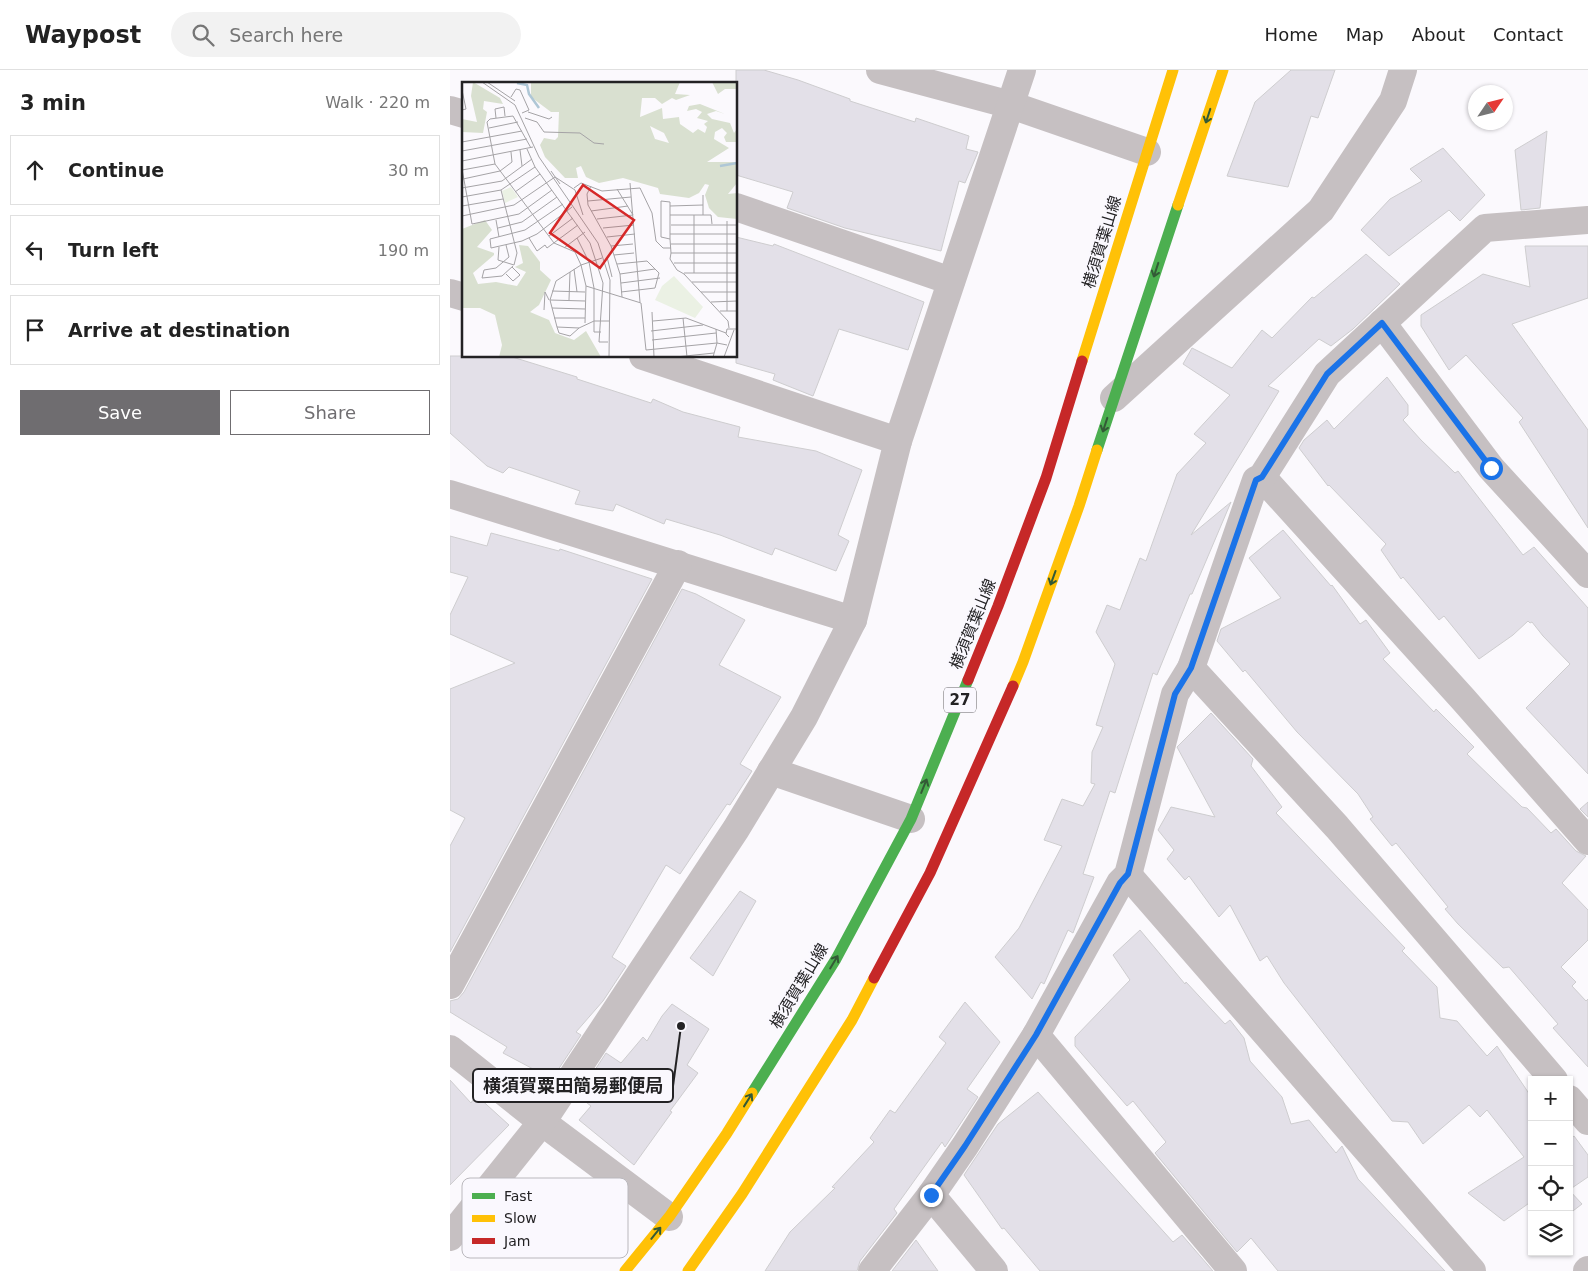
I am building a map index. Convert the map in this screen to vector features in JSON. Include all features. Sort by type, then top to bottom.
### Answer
[{"type":"main road","name":"横須賀葉山線","points":[[625,1271],[669,1217],[728,1133],[836,958],[911,819],[998,606],[1046,478],[1173,70]]},
{"type":"main road","name":"27","points":[[688,1271],[742,1194],[852,1020],[930,873],[1023,662],[1078,506],[1223,70]]},
{"type":"street","points":[[880,70],[1011,106],[1147,152]]},
{"type":"street","points":[[497,1178],[542,1122],[736,829],[804,717],[852,620],[898,441],[1022,70]]},
{"type":"street","points":[[1114,398],[1321,210],[1393,101],[1403,70]]},
{"type":"street","points":[[738,208],[951,281]]},
{"type":"street","points":[[872,1271],[931,1195],[965,1146],[1036,1035],[1120,883],[1128,874],[1175,694],[1191,668],[1256,480],[1262,477],[1327,374],[1485,228],[1588,220]]},
{"type":"street","points":[[1382,323],[1491,468],[1588,574]]},
{"type":"street","points":[[648,358],[898,441]]},
{"type":"street","points":[[1262,477],[1463,699],[1588,842]]},
{"type":"street","points":[[450,494],[852,620]]},
{"type":"street","points":[[450,985],[678,564]]},
{"type":"street","points":[[1191,668],[1337,827],[1551,1076]]},
{"type":"street","points":[[771,771],[911,819]]},
{"type":"street","points":[[1128,874],[1472,1271]]},
{"type":"street","points":[[1036,1035],[1233,1271]]},
{"type":"street","points":[[450,1049],[617,1178]]},
{"type":"street","points":[[1573,1103],[1588,1121]]},
{"type":"street","points":[[628,1186],[669,1217]]},
{"type":"street","points":[[931,1195],[994,1271]]},
{"type":"street","points":[[450,1237],[462,1222]]},
{"type":"building","points":[[736,70],[764,70],[798,80],[850,99],[850,101],[915,122],[916,118],[969,136],[966,149],[978,152],[965,183],[959,181],[941,251],[845,228],[787,208],[793,192],[738,176],[738,82],[736,82]]},
{"type":"building","points":[[1291,70],[1335,70],[1318,118],[1311,116],[1288,187],[1227,176],[1255,102]]},
{"type":"building","points":[[1547,131],[1540,208],[1521,210],[1515,150]]},
{"type":"building","points":[[1443,148],[1485,195],[1460,221],[1449,210],[1389,256],[1361,230],[1390,199],[1422,181],[1410,169]]},
{"type":"building","points":[[738,237],[773,246],[774,244],[924,302],[908,350],[839,329],[813,396],[773,380],[775,374],[736,363],[736,358],[738,358]]},
{"type":"building","points":[[1525,246],[1588,246],[1588,298],[1512,324],[1588,430],[1588,528],[1519,422],[1523,418],[1466,355],[1449,370],[1421,326],[1421,315],[1483,274],[1530,287]]},
{"type":"building","points":[[1366,254],[1400,284],[1353,329],[1331,346],[1319,339],[1268,386],[1279,391],[1191,535],[1231,502],[1192,594],[1190,594],[1157,675],[1153,673],[1115,793],[1110,791],[1083,874],[1094,877],[1073,933],[1068,930],[1044,984],[1041,982],[1032,999],[995,957],[1019,928],[1062,846],[1044,840],[1062,799],[1083,806],[1095,784],[1091,783],[1092,752],[1103,727],[1096,725],[1115,664],[1096,632],[1107,605],[1120,610],[1140,558],[1146,561],[1177,474],[1206,443],[1194,434],[1230,395],[1183,364],[1192,348],[1232,368],[1262,330],[1272,338],[1312,297],[1314,298]]},
{"type":"building","points":[[450,356],[462,356],[462,358],[515,358],[651,403],[653,399],[683,412],[740,427],[738,437],[816,451],[862,470],[838,535],[849,541],[836,571],[775,548],[772,555],[720,535],[666,519],[664,524],[616,504],[613,511],[575,504],[580,491],[509,467],[503,473],[487,466],[450,433]]},
{"type":"building","points":[[1387,377],[1408,405],[1408,415],[1403,420],[1455,473],[1458,471],[1523,555],[1534,547],[1588,608],[1588,774],[1526,708],[1570,664],[1532,622],[1528,621],[1513,635],[1479,659],[1444,616],[1439,620],[1403,577],[1401,579],[1381,550],[1386,544],[1328,486],[1299,448],[1304,440],[1327,420],[1334,429]]},
{"type":"building","points":[[1283,530],[1332,585],[1360,624],[1366,620],[1390,653],[1383,659],[1434,712],[1436,709],[1474,747],[1467,754],[1522,807],[1527,808],[1551,833],[1556,829],[1576,851],[1586,856],[1562,883],[1588,910],[1588,940],[1561,967],[1576,982],[1572,986],[1586,1001],[1588,999],[1588,1067],[1553,1028],[1558,1024],[1509,967],[1503,968],[1458,924],[1445,909],[1448,907],[1396,843],[1392,846],[1370,819],[1373,817],[1358,794],[1297,732],[1245,670],[1243,672],[1217,641],[1221,629],[1281,598],[1249,558]]},
{"type":"building","points":[[491,533],[559,551],[560,549],[652,579],[450,952],[450,846],[465,818],[450,810],[450,689],[515,663],[450,634],[450,615],[468,577],[450,572],[450,536],[487,546]]},
{"type":"building","points":[[682,589],[696,594],[745,620],[719,665],[781,697],[740,764],[752,771],[730,805],[727,804],[680,874],[666,865],[612,957],[626,966],[603,1001],[576,1032],[581,1035],[552,1079],[503,1053],[507,1047],[450,1012],[450,1001],[458,999],[464,992]]},
{"type":"building","points":[[1211,713],[1253,759],[1251,766],[1282,807],[1276,813],[1405,948],[1402,951],[1437,987],[1440,1018],[1457,1021],[1487,1056],[1497,1046],[1528,1092],[1528,1204],[1504,1221],[1468,1193],[1524,1157],[1487,1110],[1480,1117],[1469,1105],[1423,1144],[1408,1122],[1392,1121],[1284,983],[1267,956],[1260,961],[1230,905],[1219,917],[1189,876],[1185,880],[1167,859],[1174,850],[1158,830],[1171,807],[1215,817],[1177,747]]},
{"type":"building","points":[[1588,802],[1588,817],[1580,809]]},
{"type":"building","points":[[740,891],[756,901],[713,976],[690,958]]},
{"type":"building","points":[[1140,930],[1185,984],[1186,982],[1225,1024],[1230,1020],[1244,1038],[1250,1061],[1282,1097],[1291,1124],[1309,1120],[1336,1153],[1342,1146],[1358,1179],[1445,1271],[1278,1271],[1251,1238],[1237,1252],[1155,1153],[1166,1142],[1133,1101],[1127,1106],[1075,1046],[1075,1037],[1130,980],[1113,955]]},
{"type":"building","points":[[965,1002],[1000,1042],[967,1089],[978,1097],[945,1147],[942,1142],[894,1209],[897,1213],[860,1261],[857,1271],[765,1271],[790,1232],[835,1188],[832,1187],[874,1142],[870,1138],[890,1110],[895,1113],[946,1043],[939,1037]]},
{"type":"building","points":[[672,1004],[709,1029],[687,1065],[698,1073],[634,1165],[579,1120],[591,1106],[578,1096],[606,1053],[621,1063],[643,1037],[647,1041],[662,1016]]},
{"type":"building","points":[[450,1080],[471,1103],[476,1095],[509,1125],[450,1185]]},
{"type":"building","points":[[1038,1092],[1173,1242],[1182,1235],[1213,1271],[1040,1271],[1004,1228],[1002,1229],[964,1175],[998,1124]]},
{"type":"building","points":[[1573,1137],[1588,1155],[1588,1177],[1573,1187],[1573,1166]]},
{"type":"building","points":[[1573,1194],[1582,1204],[1573,1211]]},
{"type":"building","points":[[916,1240],[938,1271],[892,1271]]},
{"type":"traffic: fast","points":[[1097,450],[1178,205]]},
{"type":"traffic: fast","points":[[752,1093],[836,959],[911,819],[968,680]]},
{"type":"traffic: slow","points":[[1082,361],[1173,70]]},
{"type":"traffic: slow","points":[[1178,205],[1223,70]]},
{"type":"traffic: slow","points":[[1013,686],[1079,506],[1097,450]]},
{"type":"traffic: slow","points":[[688,1271],[742,1194],[852,1020],[874,978]]},
{"type":"traffic: slow","points":[[625,1271],[669,1217],[752,1093]]},
{"type":"traffic: jam","points":[[968,680],[1046,478],[1082,361]]},
{"type":"traffic: jam","points":[[874,978],[930,873],[1013,686]]},
{"type":"place","name":"横須賀粟田簡易郵便局","points":[[681,1026]]},
{"type":"route","points":[[931,1195],[965,1146],[1036,1035],[1120,883],[1128,874],[1175,694],[1191,668],[1256,480],[1262,477],[1327,374],[1382,323],[1491,468]]}]
